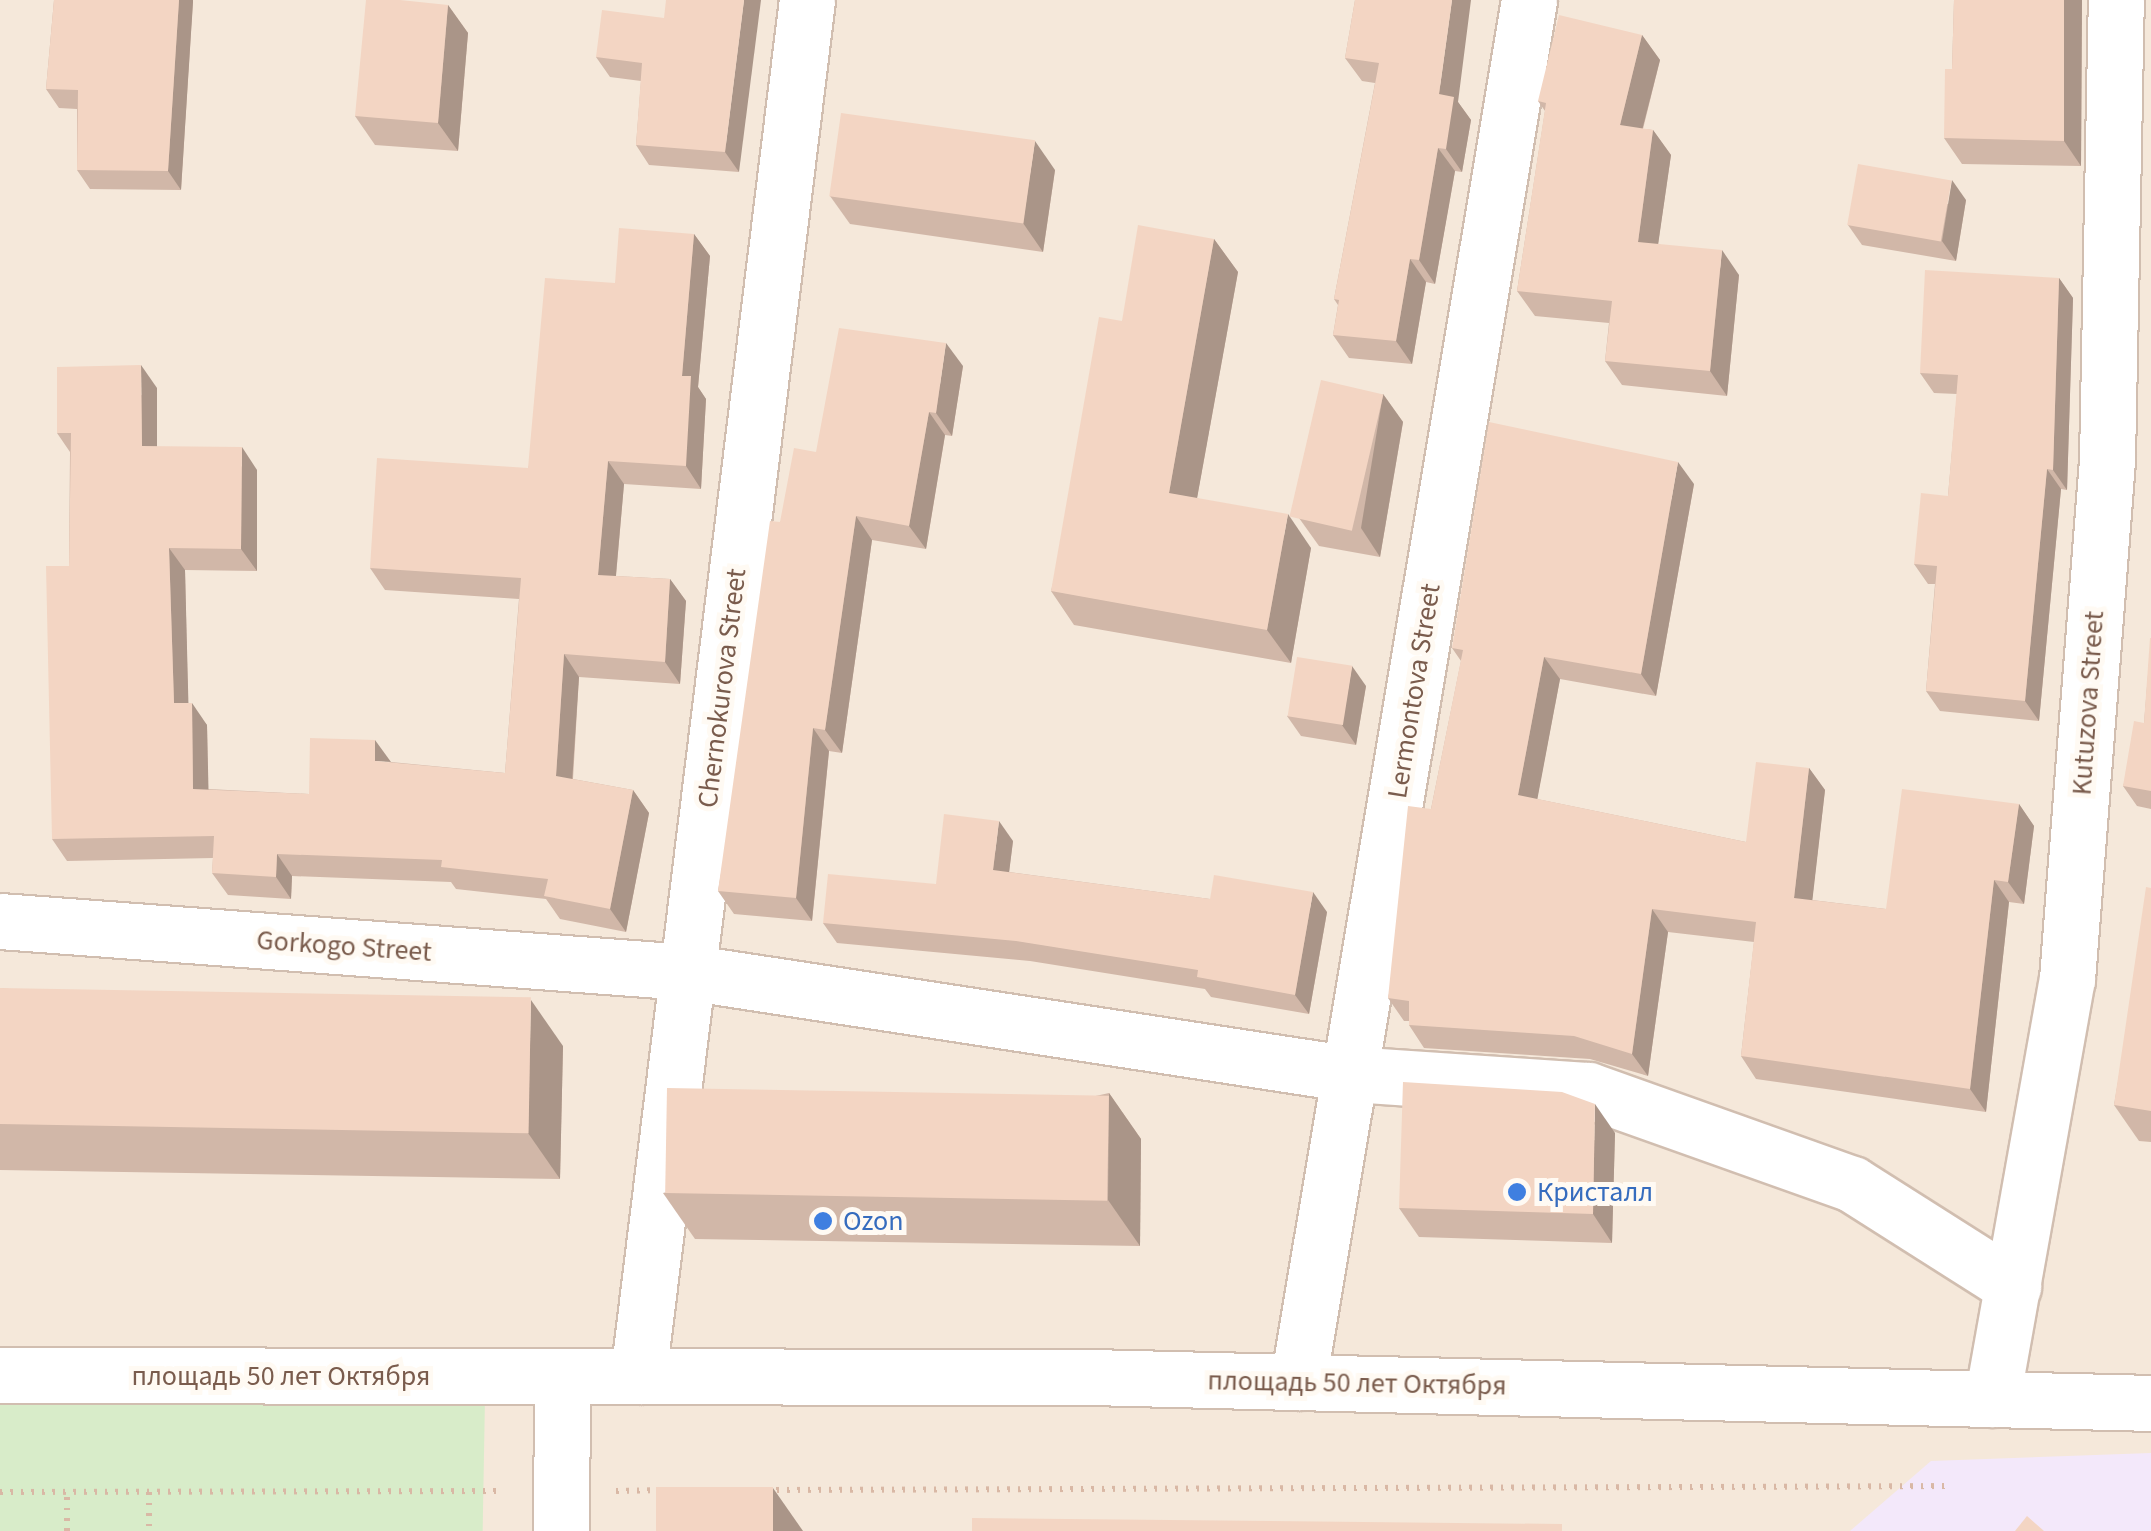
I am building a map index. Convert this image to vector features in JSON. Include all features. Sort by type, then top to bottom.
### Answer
[{"type":"street","name":"Chernokurova Street","points":[[638,1376],[807,0]]},
{"type":"street","name":"Lermontova Street","points":[[1298,1382],[1528,0]]},
{"type":"street","name":"Kutuzova Street","points":[[1992,1399],[2067,979],[2106,460],[2116,0]]},
{"type":"street","name":"Gorkogo Street","points":[[0,921],[688,972],[1351,1074],[1588,1090],[1852,1184],[2012,1286]]},
{"type":"street","name":"площадь 50 лет Октября","points":[[0,1375],[1298,1382],[2151,1403]]},
{"type":"street","points":[[561,1511],[562,1376]]},
{"type":"path","points":[[760,1490],[1950,1486]]},
{"type":"path","points":[[0,1492],[149,1492],[561,1511],[680,1490]]},
{"type":"path","points":[[67,1492],[67,1531]]},
{"type":"path","points":[[149,1492],[149,1531]]},
{"type":"shaded area","points":[[0,0],[2151,0],[2151,1531],[0,1531]]},
{"type":"shaded area","points":[[2151,1453],[2151,1531],[1850,1531],[1931,1461]]},
{"type":"green space","points":[[0,1393],[485,1401],[483,1531],[0,1531]]},
{"type":"building","points":[[54,0],[179,0],[168,171],[77,170],[78,90],[46,89]]},
{"type":"building","points":[[366,0],[448,5],[438,123],[355,116]]},
{"type":"building","points":[[666,0],[744,0],[725,152],[636,145],[642,63],[596,57],[602,10],[664,18]]},
{"type":"building","points":[[1355,0],[1452,0],[1439,94],[1454,97],[1446,149],[1438,148],[1419,260],[1410,259],[1396,341],[1333,335],[1339,300],[1334,299],[1379,63],[1345,58]]},
{"type":"building","points":[[1954,0],[2064,0],[2064,141],[1944,138],[1945,69],[1952,69]]},
{"type":"building","points":[[1559,15],[1642,35],[1620,125],[1653,130],[1638,242],[1722,250],[1710,371],[1605,361],[1612,301],[1517,291],[1546,103],[1538,101]]},
{"type":"building","points":[[841,113],[1035,140],[1023,223],[829,196]]},
{"type":"building","points":[[1858,164],[1952,180],[1941,242],[1847,225]]},
{"type":"building","points":[[1138,225],[1214,239],[1169,493],[1288,514],[1267,630],[1051,591],[1099,317],[1122,321]]},
{"type":"building","points":[[619,228],[694,234],[682,376],[691,376],[686,466],[608,461],[598,575],[670,579],[665,662],[564,654],[556,776],[633,790],[610,909],[544,896],[548,879],[441,867],[442,860],[277,854],[276,877],[212,873],[214,836],[52,839],[46,566],[69,566],[71,433],[57,433],[57,367],[141,365],[142,446],[242,447],[241,549],[169,548],[174,703],[192,703],[193,789],[309,794],[310,738],[375,740],[375,761],[505,773],[521,578],[370,568],[377,458],[528,468],[545,278],[615,283]]},
{"type":"building","points":[[1925,270],[2059,278],[2053,470],[2047,469],[2025,701],[1926,691],[1937,566],[1914,564],[1921,493],[1948,496],[1958,375],[1920,373]]},
{"type":"building","points":[[839,328],[946,343],[936,413],[929,412],[909,526],[856,516],[825,730],[813,728],[796,898],[718,891],[770,521],[780,522],[794,448],[816,452]]},
{"type":"building","points":[[1321,380],[1383,394],[1352,531],[1290,516]]},
{"type":"building","points":[[1489,422],[1678,462],[1641,674],[1544,657],[1518,795],[1746,842],[1756,762],[1809,768],[1794,898],[1886,909],[1902,789],[2019,804],[2008,882],[1994,880],[1970,1089],[1741,1056],[1756,922],[1652,909],[1632,1054],[1574,1036],[1409,1025],[1409,1001],[1388,998],[1408,806],[1431,809],[1463,650],[1452,648]]},
{"type":"building","points":[[2150,638],[2151,791],[2123,786],[2134,721],[2144,723]]},
{"type":"building","points":[[1297,657],[1352,666],[1343,725],[1288,716]]},
{"type":"building","points":[[944,814],[999,821],[993,870],[1210,899],[1214,875],[1313,892],[1295,995],[1197,977],[1198,970],[1016,941],[823,923],[828,874],[936,884]]},
{"type":"building","points":[[2146,887],[2151,888],[2151,1111],[2114,1105]]},
{"type":"building","points":[[0,988],[531,997],[529,1133],[0,1124]]},
{"type":"building","name":"Кристалл","points":[[1403,1082],[1562,1092],[1595,1104],[1593,1214],[1399,1208]]},
{"type":"building","points":[[667,1088],[1109,1096],[1107,1201],[665,1193]]},
{"type":"building","points":[[656,1487],[773,1487],[773,1531],[656,1531]]},
{"type":"building","points":[[2027,1516],[2044,1531],[2015,1531]]},
{"type":"building","points":[[972,1518],[1562,1524],[1562,1531],[972,1531]]},
{"type":"place","name":"Кристалл","points":[[1517,1192]]},
{"type":"place","name":"Ozon","points":[[823,1221]]}]
